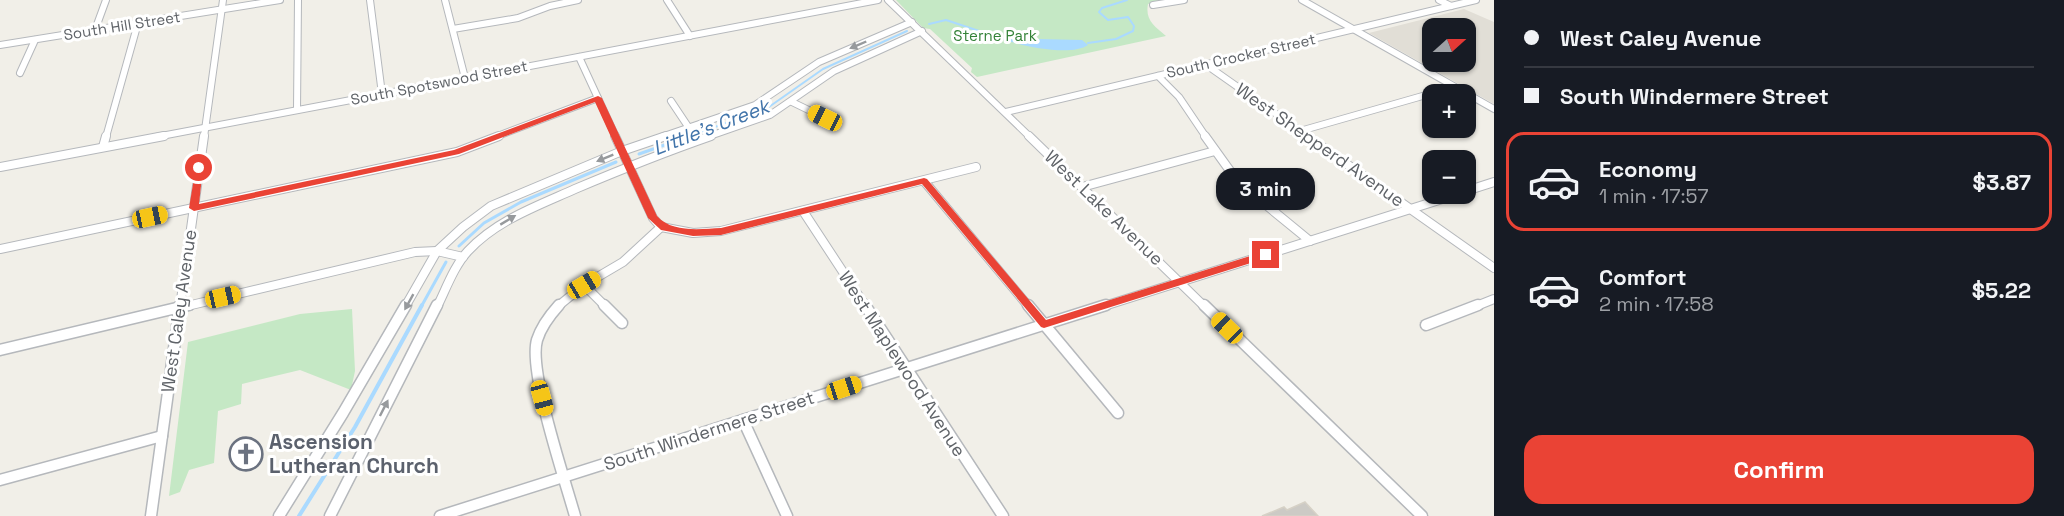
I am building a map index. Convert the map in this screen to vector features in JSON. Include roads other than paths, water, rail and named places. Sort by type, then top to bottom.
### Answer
[{"type":"street","points":[[95,30],[106,0]]},
{"type":"street","name":"South Hill Street","points":[[0,45],[138,23],[222,5],[280,0]]},
{"type":"street","points":[[297,110],[298,0]]},
{"type":"street","points":[[370,0],[382,94]]},
{"type":"street","points":[[445,0],[465,78]]},
{"type":"street","points":[[453,29],[518,18],[550,6],[578,0]]},
{"type":"street","points":[[667,0],[690,36]]},
{"type":"street","name":"South Spotswood Street","points":[[0,167],[878,0]]},
{"type":"street","name":"West Lake Avenue","points":[[888,0],[1422,516]]},
{"type":"street","points":[[1153,4],[1184,0]]},
{"type":"street","points":[[1302,0],[1449,84]]},
{"type":"street","points":[[1439,0],[1451,6]]},
{"type":"street","name":"South Crocker Street","points":[[1006,112],[1476,0]]},
{"type":"street","name":"West Caley Avenue","points":[[151,516],[222,5]]},
{"type":"street","points":[[279,516],[344,413],[437,251],[455,233],[491,206],[622,151],[755,105],[819,62],[912,22]]},
{"type":"street","points":[[103,147],[138,23]]},
{"type":"street","points":[[330,516],[463,257],[495,228],[519,213],[629,166],[754,122],[792,102],[834,71],[922,31]]},
{"type":"street","points":[[20,74],[35,40]]},
{"type":"street","points":[[579,57],[653,218],[661,227],[709,233],[976,167]]},
{"type":"street","name":"West Shepperd Avenue","points":[[1205,64],[1494,268]]},
{"type":"street","points":[[1158,76],[1182,98],[1237,181],[1310,241]]},
{"type":"street","points":[[1300,130],[1422,96]]},
{"type":"street","points":[[0,249],[456,152],[598,98]]},
{"type":"street","points":[[1476,99],[1494,109]]},
{"type":"street","points":[[671,101],[689,128]]},
{"type":"street","points":[[792,102],[825,118]]},
{"type":"street","points":[[1082,187],[1215,151]]},
{"type":"street","points":[[924,181],[1118,413]]},
{"type":"street","points":[[1476,188],[1494,182]]},
{"type":"street","name":"South Windermere Street","points":[[440,516],[1426,204]]},
{"type":"street","name":"West Maplewood Avenue","points":[[803,211],[1003,516]]},
{"type":"street","points":[[575,516],[537,378],[535,353],[542,328],[560,304],[584,285],[623,262],[661,227]]},
{"type":"street","points":[[0,350],[415,252],[437,251],[463,257]]},
{"type":"street","points":[[584,285],[622,323]]},
{"type":"street","points":[[1426,325],[1494,298]]},
{"type":"street","points":[[743,420],[787,516]]},
{"type":"street","points":[[0,480],[162,436]]},
{"type":"water","points":[[1000,38],[1082,40],[1088,45],[1070,50],[1045,49]]},
{"type":"waterway","name":"Little's Creek","points":[[1088,43],[1116,39],[1133,31],[1134,26],[1128,17],[1108,20],[1099,12],[1102,8],[1127,0]]},
{"type":"waterway","name":"Little's Creek","points":[[929,24],[946,20],[1000,38]]},
{"type":"waterway","name":"Little's Creek","points":[[686,137],[766,109],[823,69],[907,31]]},
{"type":"waterway","name":"Little's Creek","points":[[639,154],[690,136]]},
{"type":"waterway","name":"Little's Creek","points":[[459,246],[484,223],[521,202],[616,162]]},
{"type":"waterway","name":"Little's Creek","points":[[421,307],[446,262]]},
{"type":"waterway","name":"Little's Creek","points":[[299,516],[355,427],[422,305]]},
{"type":"place","name":"Ascension Lutheran Church","points":[[246,454]]},
{"type":"park label","name":"Sterne Park","points":[[995,36]]}]
